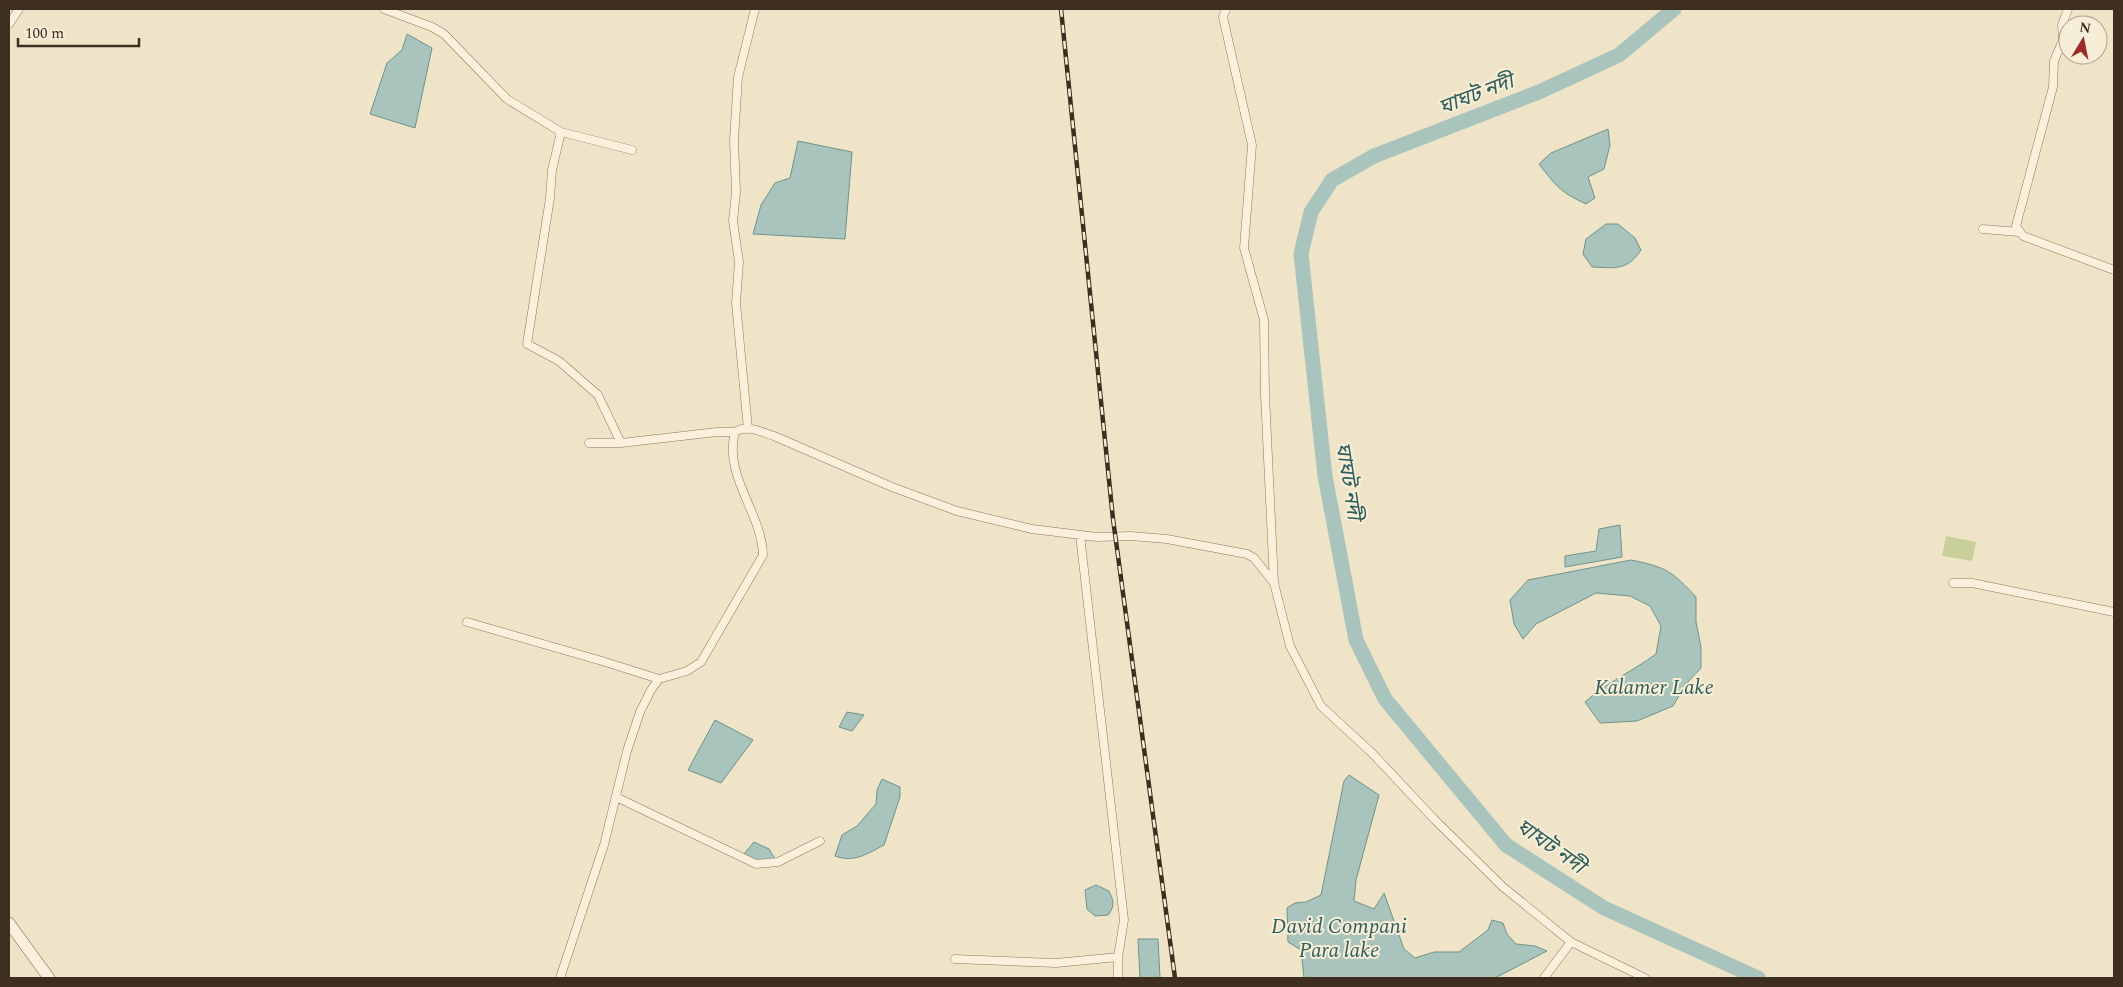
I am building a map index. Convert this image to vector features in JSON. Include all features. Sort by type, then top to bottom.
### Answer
[{"type":"main road","points":[[9,922],[49,978]]},
{"type":"street","points":[[9,24],[20,9]]},
{"type":"street","points":[[384,9],[432,27],[444,34],[507,99],[561,132],[632,150]]},
{"type":"street","points":[[748,429],[736,303],[740,262],[733,221],[736,192],[733,168],[738,77],[756,9]]},
{"type":"street","points":[[1226,9],[1223,18],[1252,145],[1244,248],[1264,320],[1265,395],[1274,583],[1290,646],[1321,706],[1372,753],[1503,888],[1571,942],[1645,978]]},
{"type":"street","points":[[2068,9],[2062,25],[2063,40],[2054,61],[2053,87],[2016,226],[2023,236],[2114,270]]},
{"type":"street","points":[[561,132],[552,170],[550,198],[527,344],[559,361],[598,395],[621,443]]},
{"type":"street","points":[[1983,229],[2019,232]]},
{"type":"street","points":[[589,443],[621,443],[718,432],[735,432],[741,428],[748,429],[774,436],[811,454],[937,506],[1032,529],[1116,538],[1167,538],[1247,554],[1254,558],[1274,583]]},
{"type":"street","points":[[467,622],[659,679],[687,671],[701,662],[764,555],[763,544],[742,491],[733,459],[732,450],[735,432]]},
{"type":"street","points":[[1080,535],[1124,920],[1118,957],[1118,978]]},
{"type":"street","points":[[1953,584],[1972,583],[2114,612]]},
{"type":"street","points":[[560,978],[604,845],[627,751],[640,712],[659,679]]},
{"type":"street","points":[[616,797],[756,864],[778,862],[820,841]]},
{"type":"street","points":[[1544,978],[1571,942]]},
{"type":"street","points":[[955,959],[1056,963],[1118,957]]},
{"type":"green space","points":[[1946,536],[1976,542],[1972,561],[1942,556]]},
{"type":"water","points":[[407,34],[432,48],[415,128],[370,114],[387,63],[402,50]]},
{"type":"water","points":[[1608,129],[1610,145],[1604,169],[1588,177],[1595,198],[1586,204],[1559,188],[1539,164],[1551,153]]},
{"type":"water","points":[[798,141],[852,152],[845,239],[753,234],[761,205],[775,183],[790,178]]},
{"type":"water","points":[[1606,224],[1618,224],[1635,238],[1641,250],[1631,262],[1614,268],[1592,267],[1583,254],[1586,239]]},
{"type":"water","points":[[1620,525],[1622,557],[1565,567],[1565,556],[1596,551],[1599,529]]},
{"type":"water","name":"Kalamer Lake","points":[[1631,560],[1668,571],[1681,581],[1696,597],[1696,622],[1701,647],[1701,668],[1686,684],[1673,706],[1637,721],[1600,723],[1585,702],[1656,654],[1661,626],[1650,606],[1630,596],[1596,593],[1536,624],[1523,639],[1514,624],[1510,600],[1528,580]]},
{"type":"water","points":[[847,712],[864,715],[852,731],[839,727]]},
{"type":"water","points":[[715,720],[753,740],[721,783],[688,770]]},
{"type":"water","name":"David Compani Para lake","points":[[1349,775],[1379,795],[1356,880],[1354,901],[1374,909],[1384,893],[1404,949],[1415,958],[1434,952],[1459,952],[1488,930],[1492,920],[1503,923],[1507,934],[1516,944],[1535,946],[1547,951],[1495,978],[1304,978],[1301,950],[1288,942],[1287,908],[1295,903],[1306,902],[1321,895],[1344,781]]},
{"type":"water","points":[[882,779],[900,787],[900,797],[884,845],[854,858],[835,856],[842,835],[857,826],[876,804],[877,790]]},
{"type":"water","points":[[754,842],[769,849],[775,859],[770,867],[750,864],[744,854]]},
{"type":"water","points":[[1096,885],[1109,891],[1111,895],[1113,906],[1108,915],[1095,916],[1087,909],[1085,890]]},
{"type":"water","points":[[1138,939],[1158,939],[1160,978],[1140,978]]},
{"type":"waterway","name":"ঘাঘট নদী","points":[[1674,9],[1619,55],[1539,92],[1374,156],[1332,180],[1311,212],[1301,254],[1325,476],[1356,640],[1385,699],[1506,845],[1604,908],[1758,978]]},
{"type":"railway","points":[[1061,9],[1113,519],[1175,978]]}]
